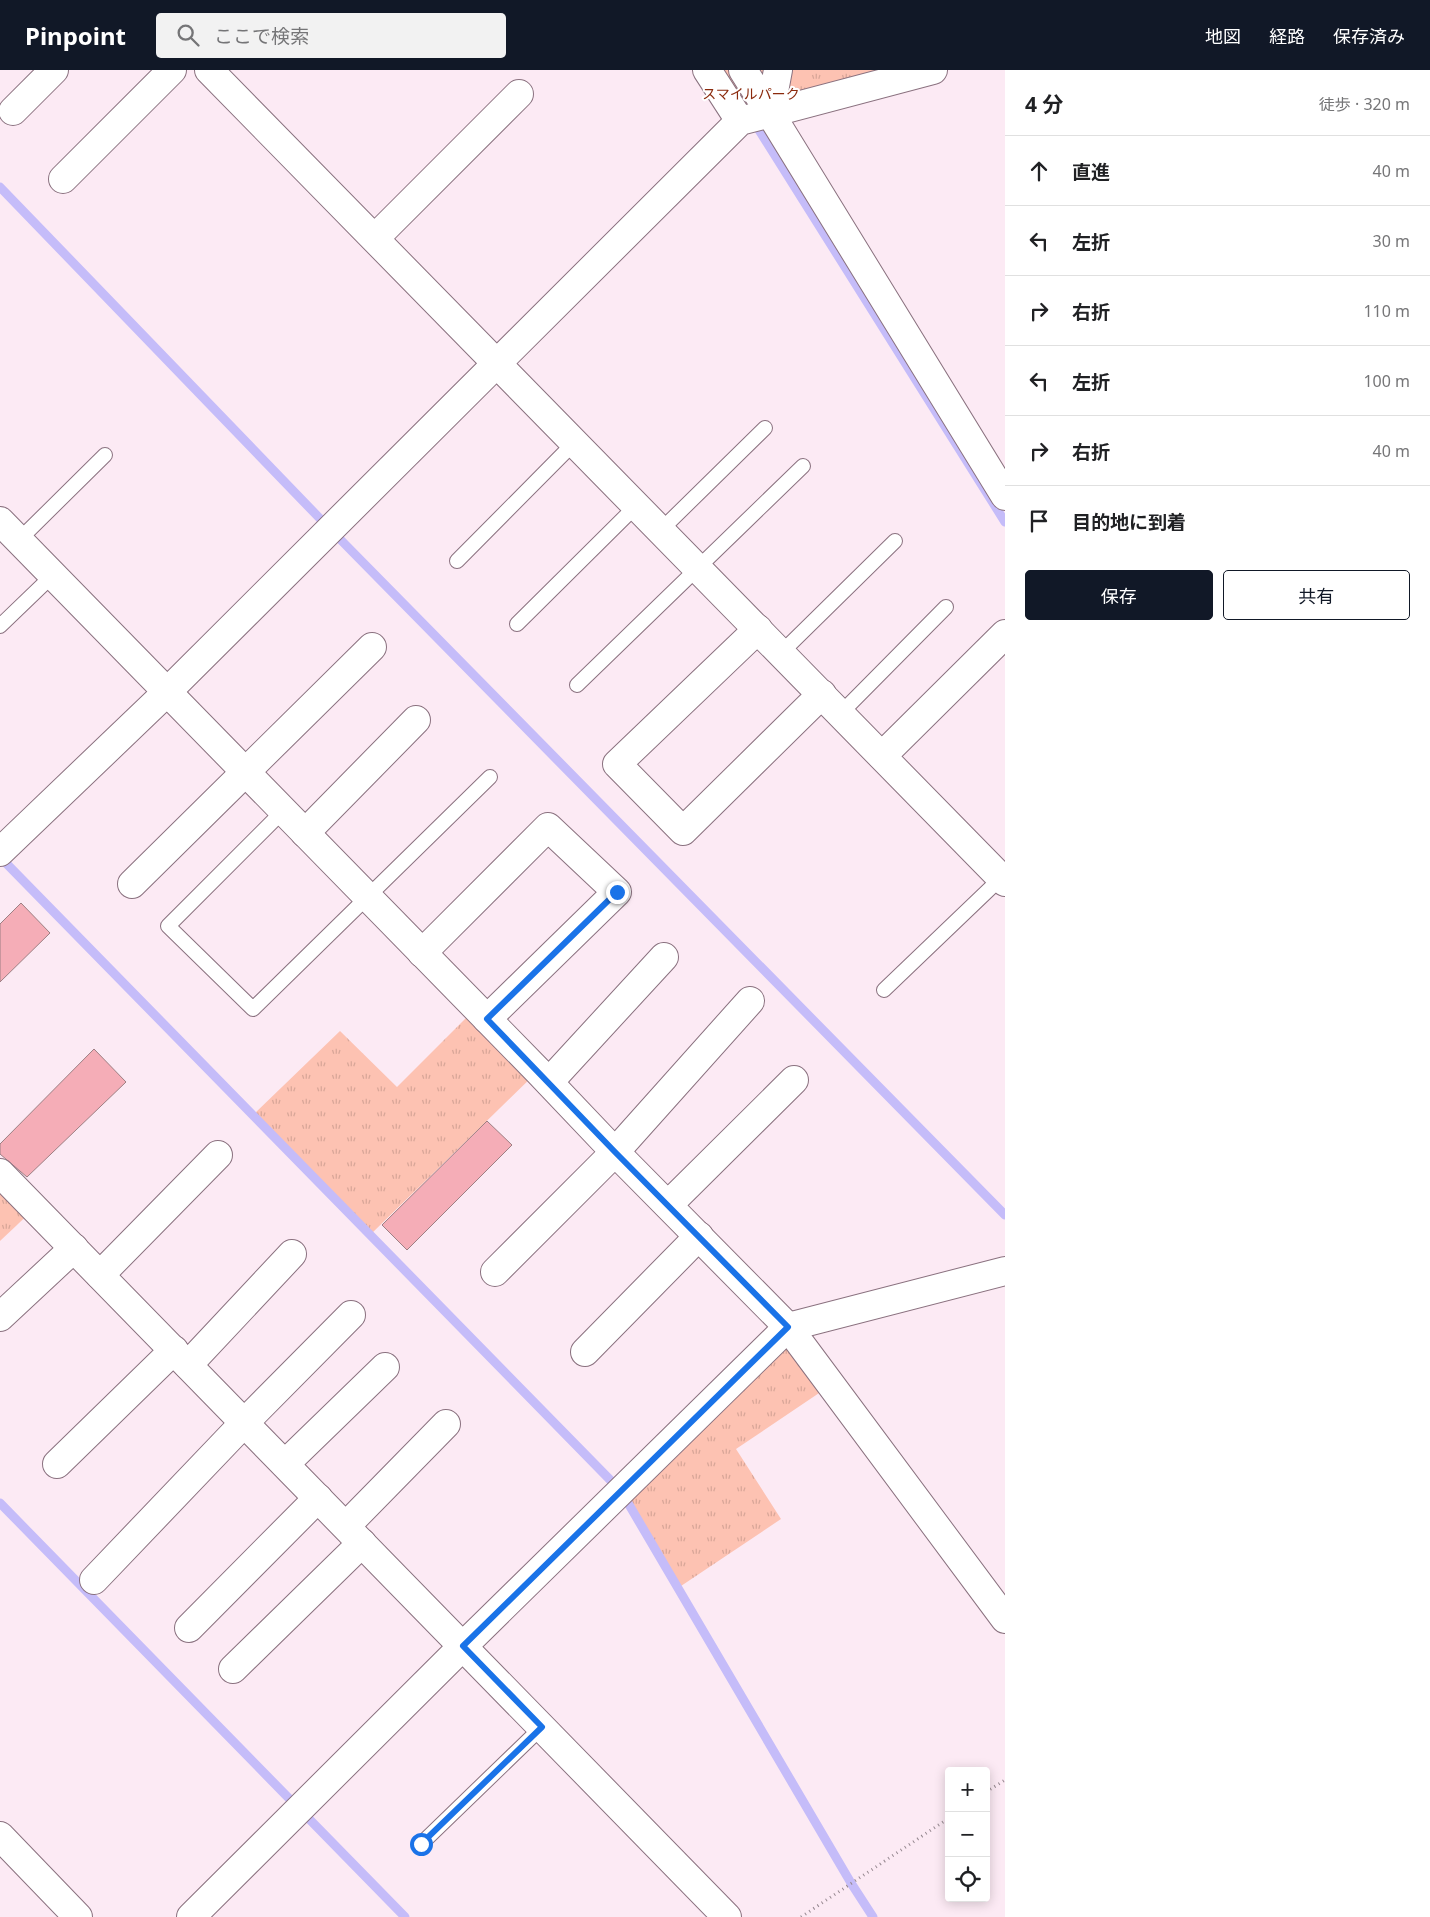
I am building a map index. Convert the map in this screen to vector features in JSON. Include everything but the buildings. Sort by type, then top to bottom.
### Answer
[{"type":"street","points":[[13,111],[54,70]]},
{"type":"street","points":[[63,179],[172,70]]},
{"type":"street","points":[[209,70],[1003,880]]},
{"type":"street","points":[[707,70],[740,121]]},
{"type":"street","points":[[743,70],[1005,496]]},
{"type":"street","points":[[770,113],[778,70]]},
{"type":"street","points":[[0,852],[167,692],[740,121],[933,70]]},
{"type":"street","points":[[375,238],[519,94]]},
{"type":"street","points":[[8,535],[53,575],[788,1327],[1005,1619]]},
{"type":"street","points":[[758,629],[617,764],[683,831],[822,694]]},
{"type":"street","points":[[882,756],[1005,634]]},
{"type":"street","points":[[132,884],[372,647]]},
{"type":"street","points":[[305,833],[416,720]]},
{"type":"street","points":[[422,952],[548,827],[617,892],[487,1019]]},
{"type":"street","points":[[549,1082],[664,957]]},
{"type":"street","points":[[495,1272],[615,1152],[750,1001]]},
{"type":"street","points":[[668,1205],[794,1080]]},
{"type":"street","points":[[100,1274],[218,1155]]},
{"type":"street","points":[[0,1172],[727,1917]]},
{"type":"street","points":[[585,1352],[699,1236]]},
{"type":"street","points":[[0,1317],[74,1248]]},
{"type":"street","points":[[57,1464],[181,1358],[292,1254]]},
{"type":"street","points":[[191,1917],[463,1646],[788,1327],[1005,1271]]},
{"type":"street","points":[[94,1580],[244,1422],[351,1315]]},
{"type":"street","points":[[285,1464],[385,1367]]},
{"type":"street","points":[[233,1668],[354,1535],[446,1424]]},
{"type":"street","points":[[189,1628],[318,1498]]},
{"type":"street","points":[[4,1850],[78,1917]]},
{"type":"lane","points":[[661,530],[765,428]]},
{"type":"lane","points":[[457,560],[575,442]]},
{"type":"lane","points":[[8,535],[105,455]]},
{"type":"lane","points":[[578,685],[803,466]]},
{"type":"lane","points":[[517,624],[636,505]]},
{"type":"lane","points":[[781,653],[895,541]]},
{"type":"lane","points":[[0,626],[53,575]]},
{"type":"lane","points":[[840,714],[946,606]]},
{"type":"lane","points":[[283,811],[168,926],[253,1009],[490,777]]},
{"type":"lane","points":[[884,990],[1003,880]]},
{"type":"lane","points":[[421,1844],[542,1727]]},
{"type":"path","points":[[990,1789],[1005,1780]]},
{"type":"path","points":[[801,1917],[945,1821]]},
{"type":"green space","name":"スマイルパーク","points":[[707,70],[933,70],[740,121]]},
{"type":"green space","points":[[476,1008],[538,1071],[370,1235],[253,1115],[340,1031],[397,1087]]},
{"type":"green space","points":[[0,1173],[35,1208],[0,1241]]},
{"type":"green space","points":[[788,1327],[831,1385],[736,1449],[781,1519],[678,1588],[621,1491]]},
{"type":"waterway","points":[[754,122],[1005,522]]},
{"type":"waterway","points":[[0,187],[330,529],[1005,1215]]},
{"type":"waterway","points":[[0,857],[621,1491],[851,1883],[873,1917]]},
{"type":"waterway","points":[[0,1503],[405,1917]]},
{"type":"route","points":[[421,1844],[542,1727],[463,1646],[788,1327],[487,1019],[617,892]]}]
